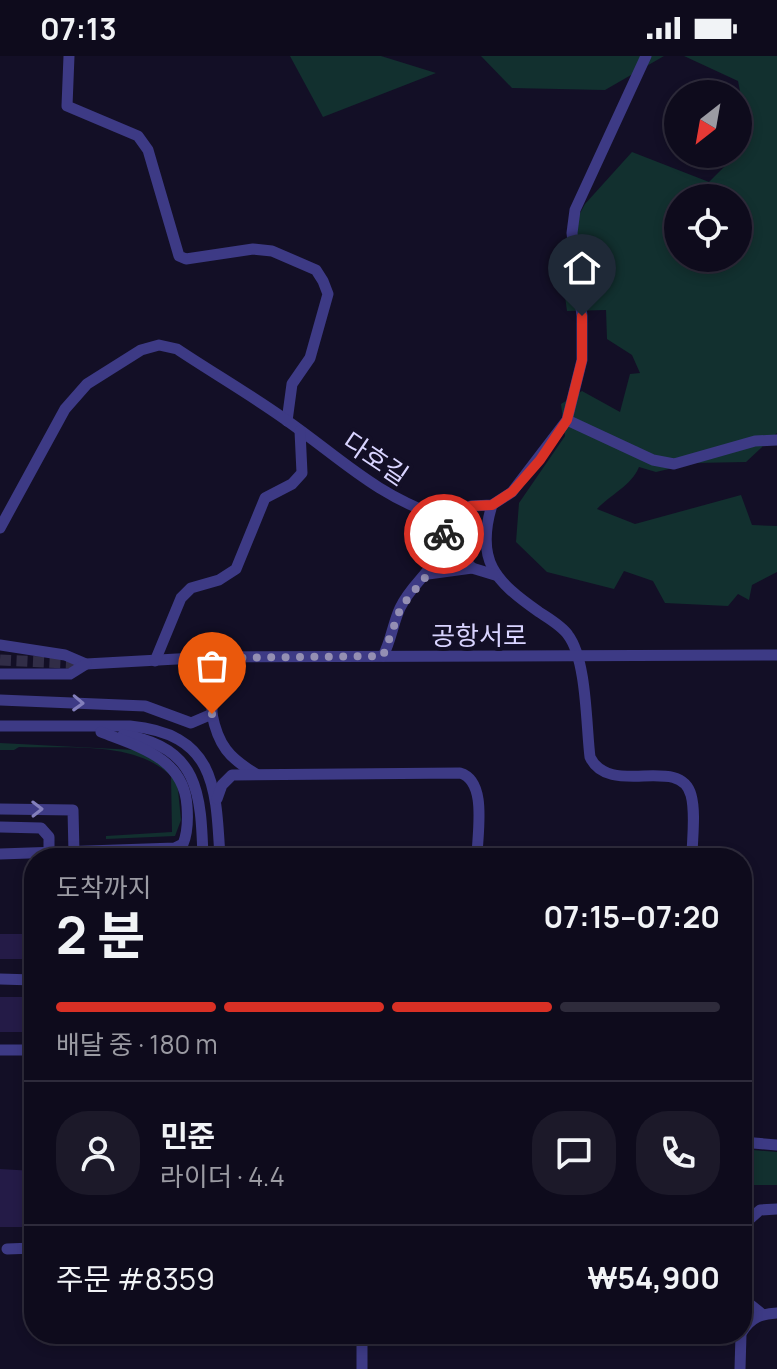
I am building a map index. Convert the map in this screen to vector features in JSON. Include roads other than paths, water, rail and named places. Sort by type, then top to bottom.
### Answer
[{"type":"street","points":[[69,56],[67,106],[138,136],[148,150],[179,256],[186,259],[253,249],[272,251],[316,270],[323,281],[328,294],[310,358],[292,384],[287,421]]},
{"type":"street","points":[[383,656],[401,607],[428,574],[444,537],[443,518],[471,506],[492,505],[512,492],[567,420],[582,360],[582,316],[572,233],[575,210],[646,56]]},
{"type":"street","name":"다호길","points":[[0,528],[65,409],[87,384],[141,350],[159,345],[177,349],[287,421],[371,486],[443,518]]},
{"type":"street","points":[[567,420],[653,460],[674,464],[755,441],[777,440]]},
{"type":"street","points":[[155,661],[181,598],[191,588],[219,580],[236,569],[265,498],[292,484],[302,473],[300,431]]},
{"type":"street","points":[[492,505],[485,527],[486,553],[495,575],[509,591],[568,635],[578,657],[590,757],[595,770],[608,776],[665,776],[681,781],[691,794],[692,848]]},
{"type":"street","points":[[444,537],[472,568]]},
{"type":"street","points":[[428,574],[472,568],[495,575]]},
{"type":"street","points":[[0,645],[65,655],[86,664]]},
{"type":"street","name":"공항서로","points":[[86,664],[212,658],[777,655]]},
{"type":"street","points":[[212,658],[212,714],[216,734],[229,758],[256,774]]},
{"type":"street","points":[[0,674],[70,674],[86,664]]},
{"type":"street","points":[[0,700],[145,706],[191,723],[212,714]]},
{"type":"street","points":[[0,726],[138,726],[177,739],[208,770],[217,799],[219,848]]},
{"type":"street","points":[[75,728],[157,744],[187,768],[199,792],[202,848]]},
{"type":"street","points":[[101,732],[163,759],[178,774],[186,795],[185,840],[175,848]]},
{"type":"street","points":[[217,799],[222,785],[232,775],[467,775],[477,787],[477,848]]},
{"type":"street","points":[[0,809],[73,810],[74,848]]},
{"type":"street","points":[[0,827],[44,830],[49,837],[49,848]]},
{"type":"street","points":[[0,854],[24,854]]},
{"type":"street","points":[[0,979],[24,980]]},
{"type":"street","points":[[0,1050],[24,1050]]},
{"type":"street","points":[[752,1143],[777,1145]]},
{"type":"street","points":[[752,1217],[760,1210],[777,1209]]},
{"type":"street","points":[[7,1249],[24,1248]]},
{"type":"street","points":[[752,1306],[762,1314]]},
{"type":"street","points":[[752,1320],[762,1314],[777,1313]]},
{"type":"street","points":[[362,1344],[362,1369]]},
{"type":"street","points":[[740,1344],[740,1369]]},
{"type":"tunnel","points":[[0,660],[85,664]]}]
